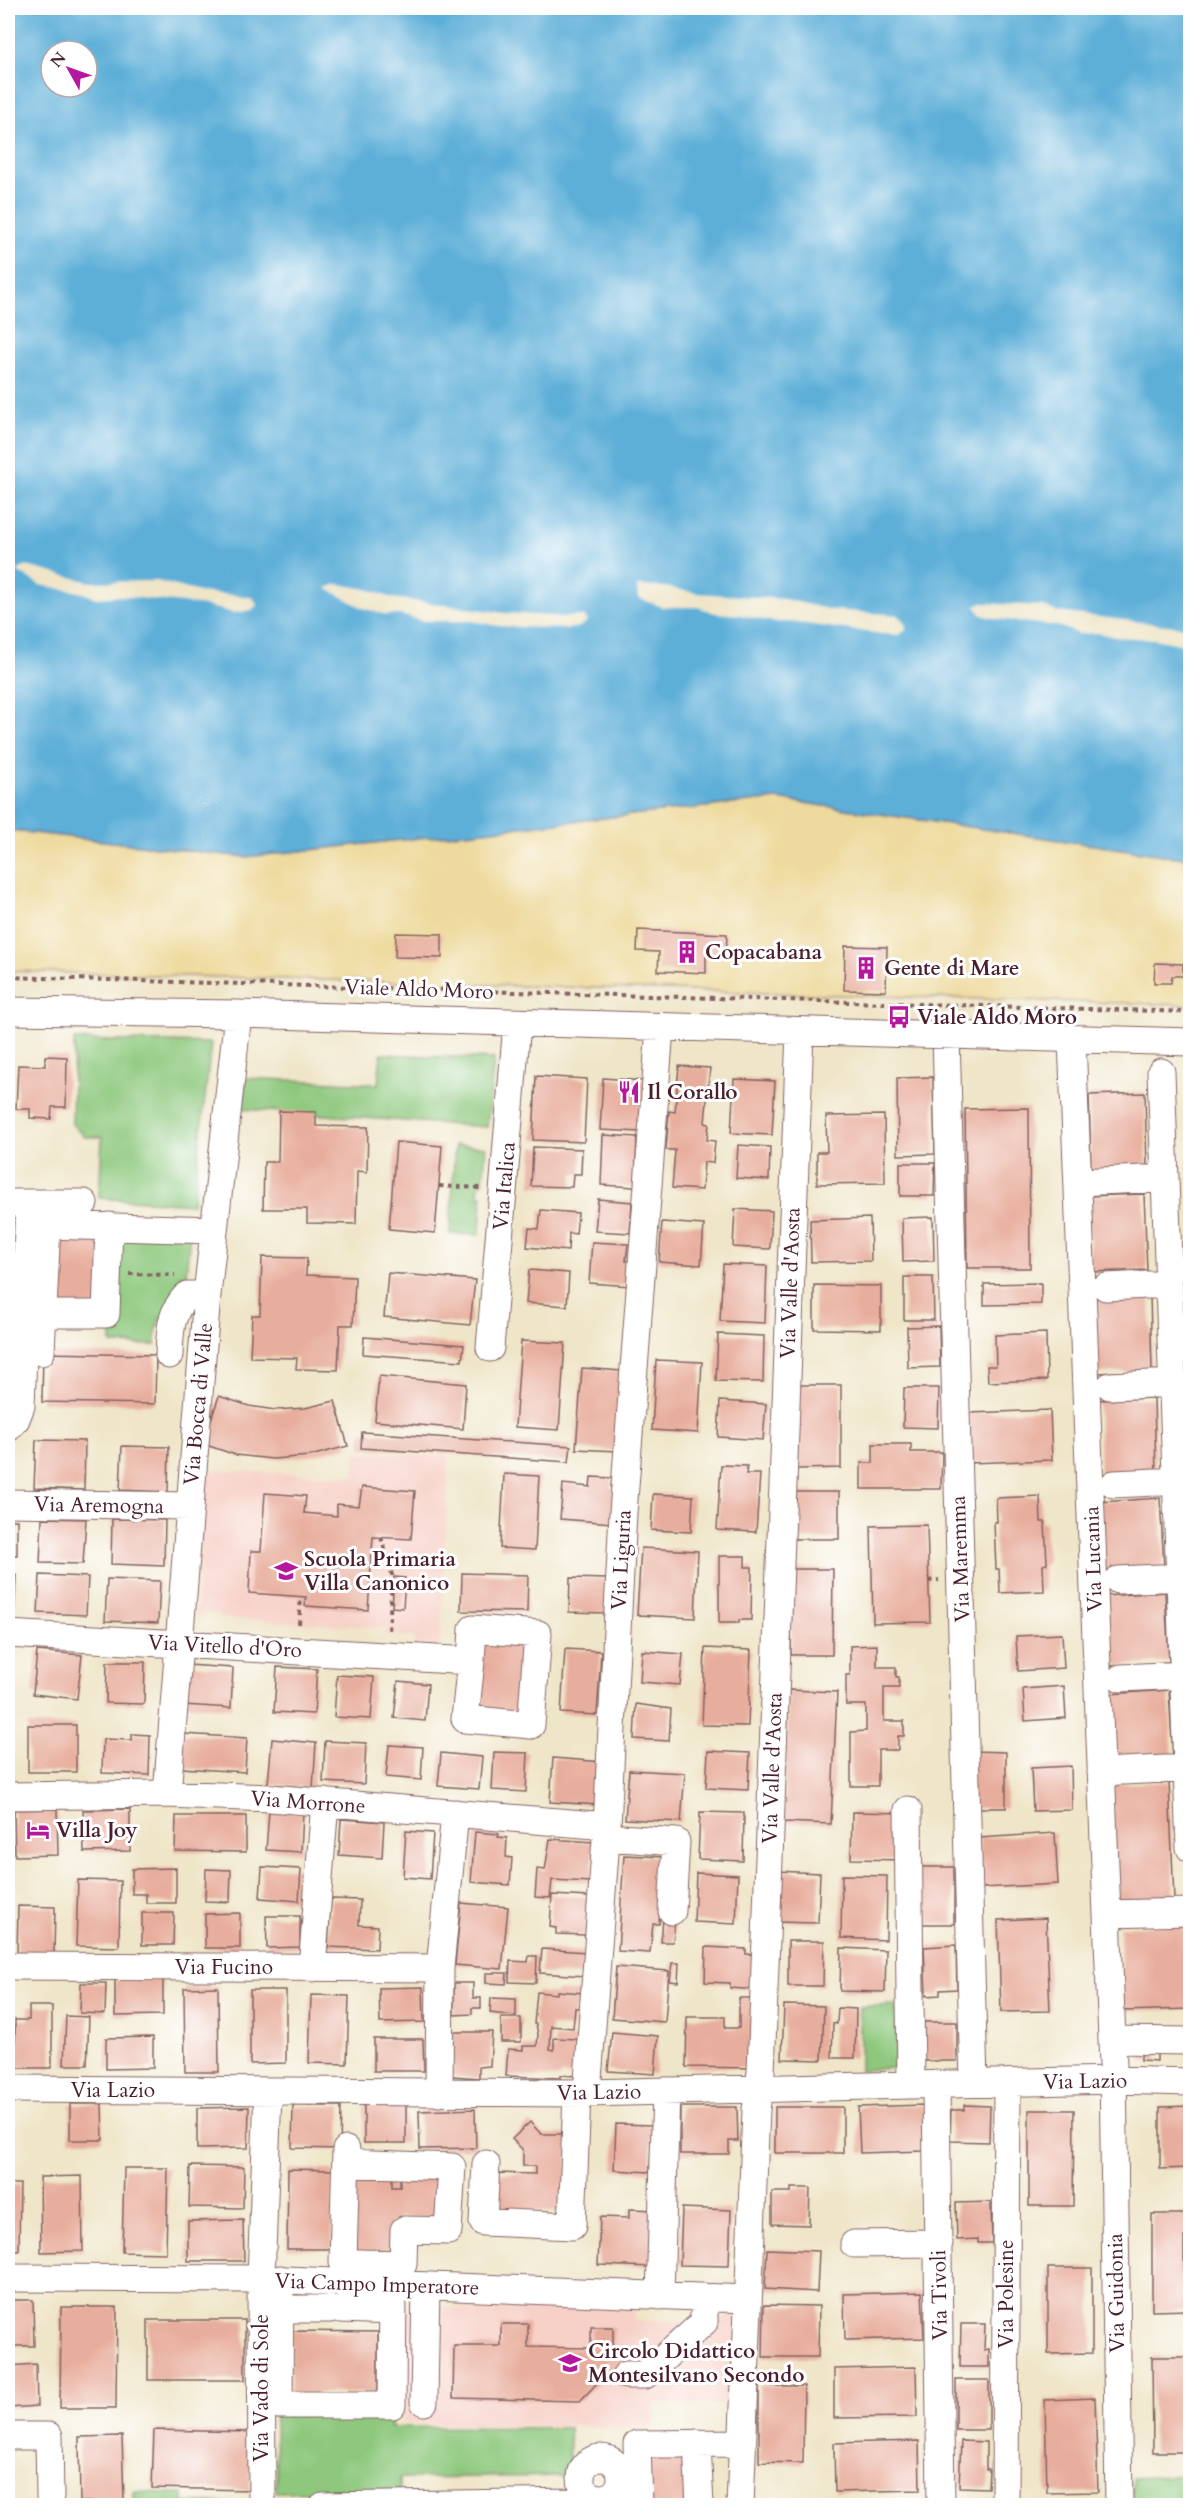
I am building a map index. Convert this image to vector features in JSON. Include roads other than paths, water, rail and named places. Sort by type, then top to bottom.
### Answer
[{"type":"street","name":"Viale Aldo Moro","points":[[8,1011],[238,1014],[1191,1042]]},
{"type":"street","name":"Via Bocca di Valle","points":[[167,1794],[208,1285],[238,1014]]},
{"type":"street","name":"Via Italica","points":[[490,1348],[517,1023]]},
{"type":"street","name":"Via Liguria","points":[[486,2164],[483,2222],[572,2226],[582,2093],[607,1832],[623,1513],[660,1028]]},
{"type":"street","name":"Via Valle d'Aosta","points":[[740,2505],[747,2299],[758,2088],[761,2072],[800,1031]]},
{"type":"street","name":"Via Maremma","points":[[946,1035],[974,2083]]},
{"type":"street","name":"Via Lucania","points":[[1072,1039],[1114,2080]]},
{"type":"street","points":[[1161,1072],[1191,1848]]},
{"type":"street","points":[[1078,1182],[1165,1178]]},
{"type":"street","points":[[8,1428],[16,1419],[21,1406],[18,1203],[84,1203]]},
{"type":"street","points":[[41,1352],[47,1225],[214,1230]]},
{"type":"street","points":[[51,1314],[106,1314],[109,1226]]},
{"type":"street","points":[[1106,1287],[1169,1284]]},
{"type":"street","points":[[169,1355],[170,1330],[176,1308],[187,1294],[208,1285]]},
{"type":"street","points":[[1110,1386],[1173,1383]]},
{"type":"street","points":[[1114,1484],[1177,1480]]},
{"type":"street","name":"Via Aremogna","points":[[8,1503],[190,1506]]},
{"type":"street","points":[[1118,1580],[1180,1577]]},
{"type":"street","name":"Via Vitello d'Oro","points":[[8,1634],[471,1661]]},
{"type":"street","points":[[1121,1678],[1184,1674]]},
{"type":"street","points":[[1101,1772],[1187,1768]]},
{"type":"street","name":"Via Morrone","points":[[8,1796],[167,1794],[325,1802],[455,1813],[676,1842],[672,1911]]},
{"type":"street","points":[[312,1968],[325,1802]]},
{"type":"street","name":"Via Tivoli","points":[[908,1810],[924,2085],[939,2244],[941,2505]]},
{"type":"street","points":[[439,2093],[440,1968],[455,1813]]},
{"type":"street","points":[[1107,1914],[1191,1912]]},
{"type":"street","name":"Via Fucino","points":[[8,1966],[440,1968]]},
{"type":"street","points":[[1112,2040],[1191,2041]]},
{"type":"street","name":"Via Lazio","points":[[8,2089],[582,2093],[1114,2080],[1191,2082]]},
{"type":"street","name":"Via Guidonia","points":[[1114,2080],[1119,2505]]},
{"type":"street","name":"Via Polesine","points":[[1005,2505],[1007,2083]]},
{"type":"street","name":"Via Vado di Sole","points":[[262,2505],[270,2279],[268,2091]]},
{"type":"street","points":[[660,2296],[666,2091]]},
{"type":"street","points":[[362,2273],[343,2262],[346,2157],[452,2167],[448,2232],[404,2230],[406,2280],[424,2402]]},
{"type":"street","points":[[854,2244],[939,2244]]},
{"type":"street","name":"Via Campo Imperatore","points":[[8,2278],[270,2279],[362,2273],[406,2280],[660,2296],[747,2299]]},
{"type":"street","points":[[270,2279],[280,2309],[279,2405],[392,2405],[393,2311],[406,2280]]},
{"type":"street","points":[[626,2375],[645,2375],[704,2322],[704,2298]]},
{"type":"street","points":[[280,2309],[393,2311]]},
{"type":"street","points":[[658,2426],[742,2435]]},
{"type":"street","points":[[639,2505],[637,2444],[697,2443],[742,2435]]},
{"type":"street","points":[[8,2436],[49,2436],[50,2496]]},
{"type":"street","points":[[697,2443],[699,2505]]},
{"type":"street","points":[[323,2505],[574,2502],[586,2493]]},
{"type":"water","points":[[8,8],[1190,8],[1190,859],[777,799],[245,857],[8,830]]},
{"type":"place","name":"Copacabana","points":[[687,952]]},
{"type":"place","name":"Gente di Mare","points":[[866,968]]},
{"type":"place","name":"Viale Aldo Moro","points":[[899,1017]]},
{"type":"place","name":"Il Corallo","points":[[629,1092]]},
{"type":"place","name":"Scuola Primaria Villa Canonico","points":[[286,1571]]},
{"type":"place","name":"Villa Joy","points":[[38,1830]]},
{"type":"place","name":"Circolo Didattico Montesilvano Secondo","points":[[570,2363]]}]
